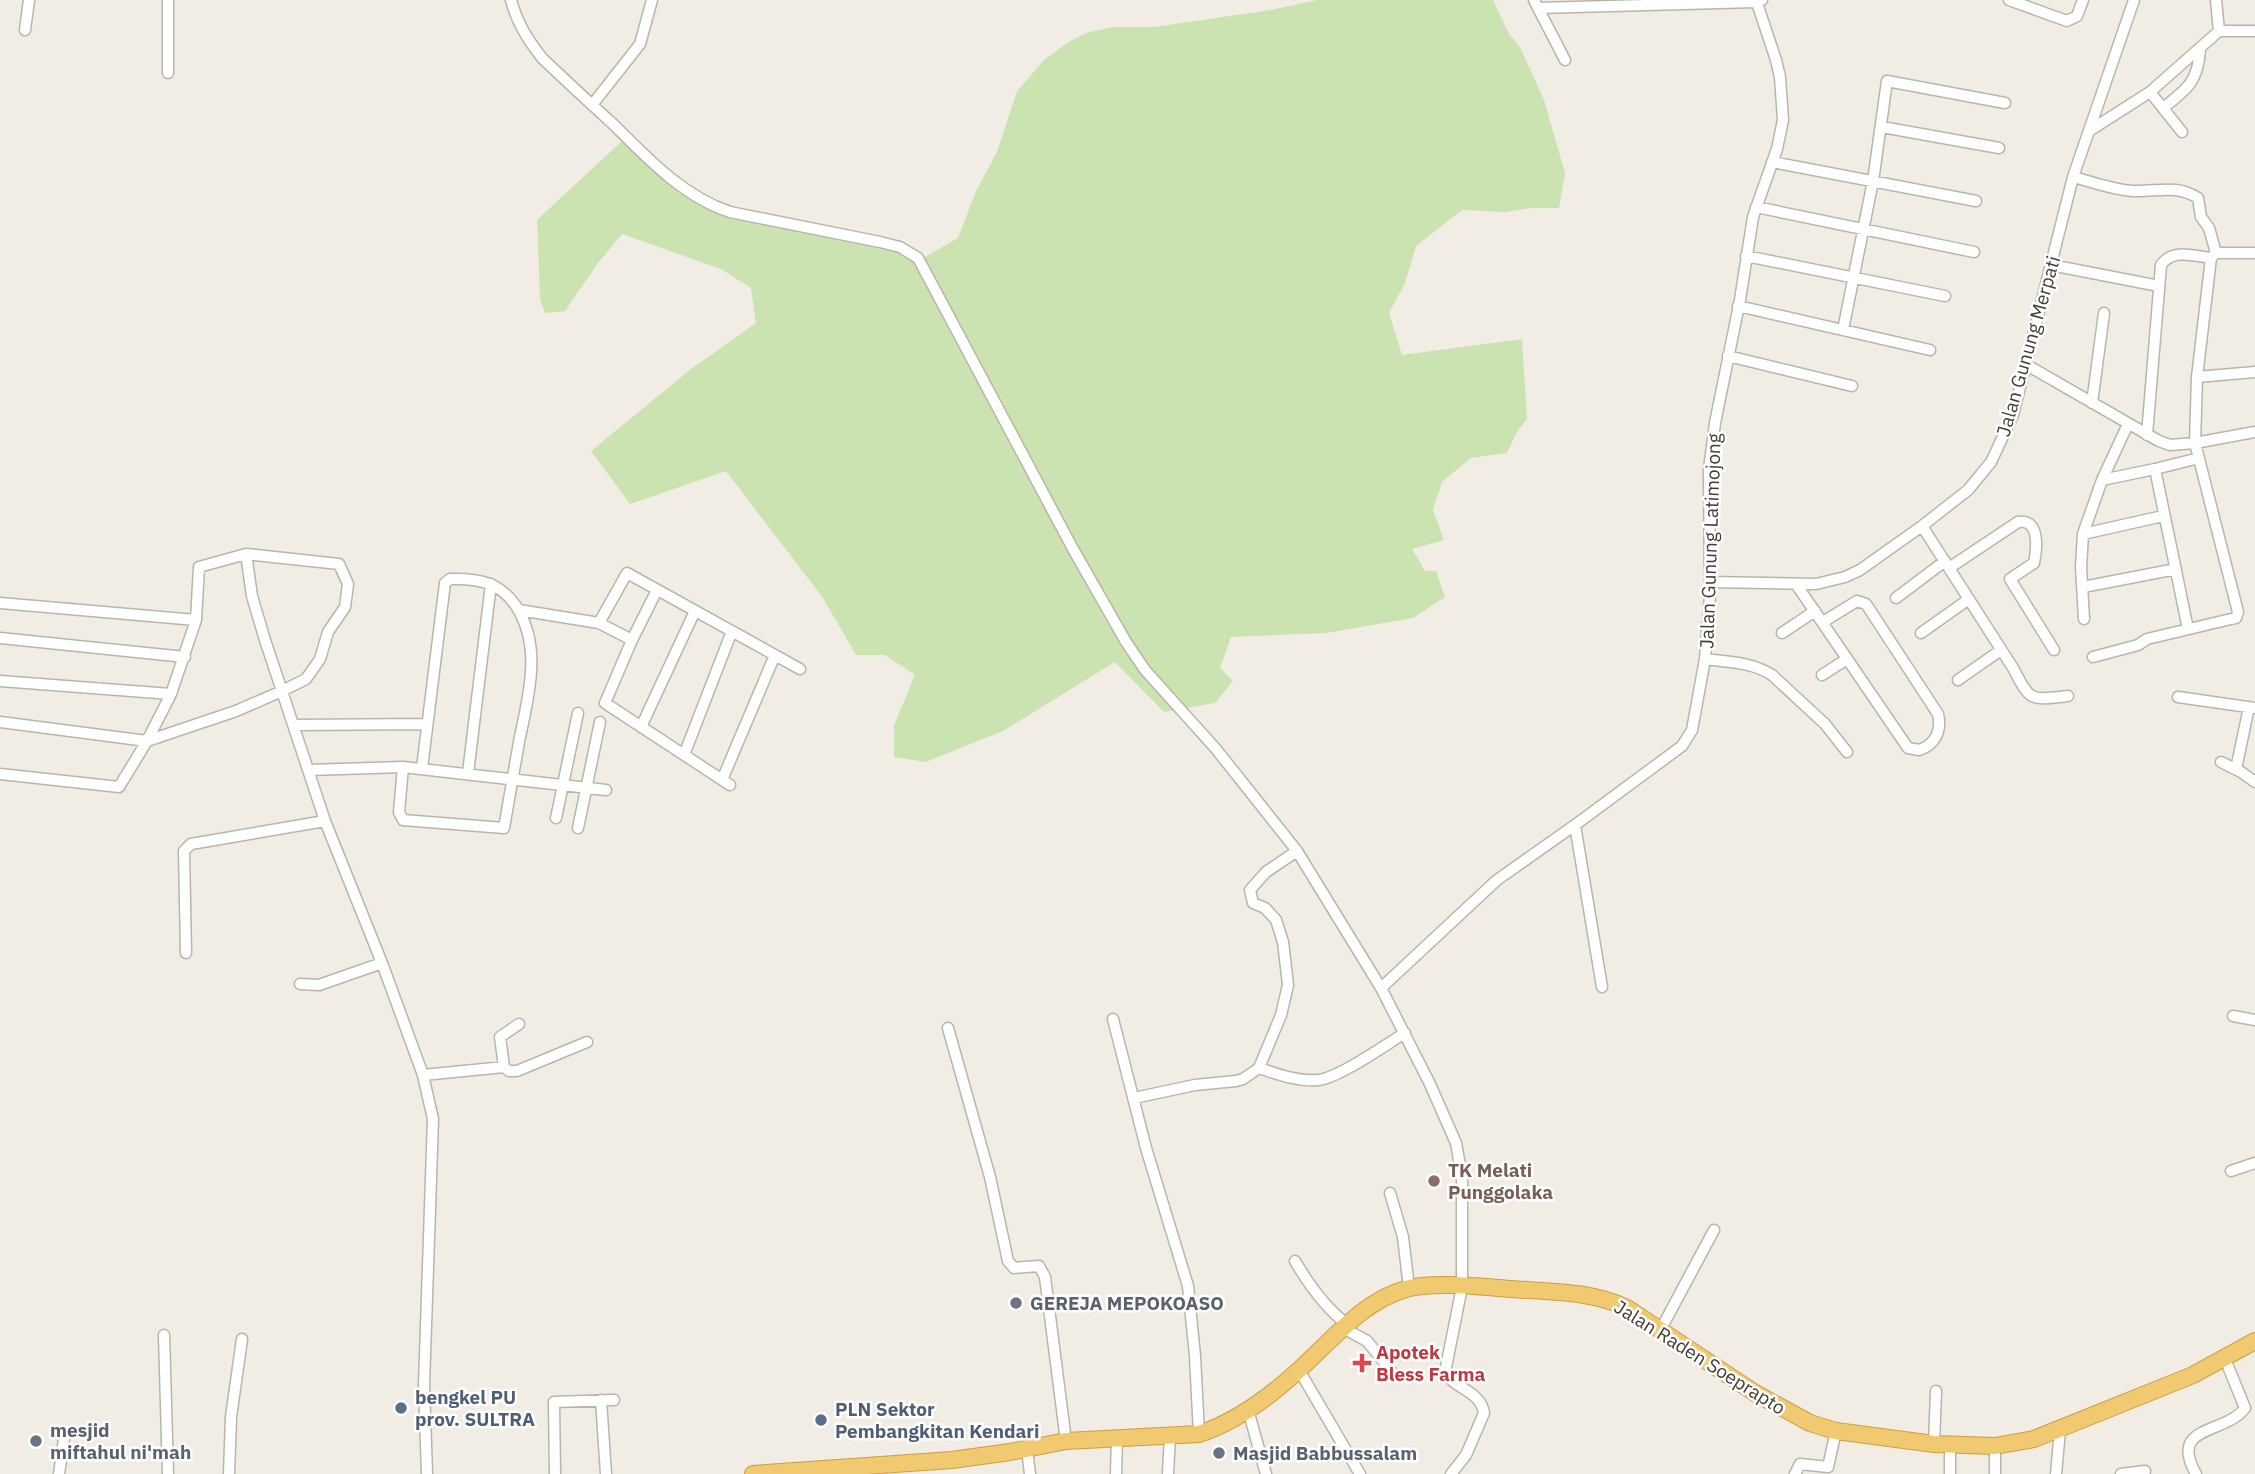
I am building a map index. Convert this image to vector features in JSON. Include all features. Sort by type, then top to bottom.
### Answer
[{"type":"highway","name":"Jalan Raden Soeprapto","points":[[753,1474],[950,1467],[1066,1441],[1199,1434],[1219,1427],[1248,1410],[1299,1370],[1373,1303],[1409,1288],[1462,1287],[1536,1291],[1605,1299],[1627,1308],[1661,1329],[1787,1412],[1823,1428],[1942,1444],[1996,1446],[2026,1441],[2060,1430],[2193,1375],[2255,1341]]},
{"type":"street","points":[[25,30],[29,0]]},
{"type":"street","points":[[168,73],[169,0]]},
{"type":"street","points":[[511,0],[521,27],[542,58],[670,178],[711,206],[900,247],[918,258],[1073,549],[1126,642],[1146,670],[1216,748],[1297,851],[1381,988],[1405,1033],[1452,1132],[1460,1160],[1462,1287],[1445,1372],[1449,1379],[1478,1398],[1485,1413],[1466,1455],[1451,1474]]},
{"type":"street","points":[[592,105],[640,44],[652,0]]},
{"type":"street","points":[[2009,0],[2067,21],[2077,16],[2083,0]]},
{"type":"street","name":"Jalan Gunung Merpati","points":[[1710,583],[1816,584],[1845,577],[1860,570],[1922,526],[1968,489],[1991,462],[2012,415],[2073,177],[2134,0]]},
{"type":"street","points":[[2216,0],[2219,31]]},
{"type":"street","points":[[1565,60],[1536,4],[1758,1]]},
{"type":"street","name":"Jalan Gunung Latimojong","points":[[1381,988],[1497,880],[1682,746],[1692,730],[1705,659],[1710,583],[1709,469],[1756,207],[1783,120],[1776,60],[1758,1]]},
{"type":"street","points":[[2089,131],[2150,92],[2219,31],[2255,31]]},
{"type":"street","points":[[2163,108],[2188,88],[2195,78],[2200,50]]},
{"type":"street","points":[[1843,330],[1873,181],[1887,81],[2005,103]]},
{"type":"street","points":[[2150,92],[2182,132]]},
{"type":"street","points":[[1882,127],[1999,148]]},
{"type":"street","points":[[1772,162],[1976,201]]},
{"type":"street","points":[[2073,177],[2134,191],[2170,188],[2189,192],[2198,198],[2201,216],[2209,228],[2213,255],[2197,377],[2195,443],[2238,616],[2093,657]]},
{"type":"street","points":[[1756,207],[1974,252]]},
{"type":"street","points":[[2147,435],[2161,265],[2167,257],[2177,254],[2255,253]]},
{"type":"street","points":[[1746,256],[1945,296]]},
{"type":"street","points":[[2051,265],[2159,286]]},
{"type":"street","points":[[1738,306],[1930,350]]},
{"type":"street","points":[[2092,403],[2105,313]]},
{"type":"street","points":[[1728,356],[1852,386]]},
{"type":"street","points":[[2025,364],[2147,435],[2170,445],[2255,432]]},
{"type":"street","points":[[2197,377],[2255,372]]},
{"type":"street","points":[[2084,619],[2083,534],[2102,480],[2128,424]]},
{"type":"street","points":[[2102,480],[2199,458]]},
{"type":"street","points":[[2155,469],[2189,628]]},
{"type":"street","points":[[2083,534],[2164,516]]},
{"type":"street","points":[[1896,598],[1947,564],[2025,521],[2031,523],[2035,531],[2035,559],[2032,566],[2010,579]]},
{"type":"street","points":[[1922,526],[2029,696],[2068,696]]},
{"type":"street","points":[[246,554],[257,617],[325,821],[383,963],[423,1076],[433,1119],[427,1231],[424,1385],[427,1474]]},
{"type":"street","points":[[0,722],[147,741],[236,711],[306,679],[320,659],[328,632],[345,607],[348,584],[339,564],[246,554],[199,567],[196,620],[185,657],[171,694],[147,741],[119,787],[0,774]]},
{"type":"street","points":[[2003,568],[2054,650]]},
{"type":"street","points":[[2083,587],[2176,569]]},
{"type":"street","points":[[599,623],[627,573],[800,669]]},
{"type":"street","points":[[403,767],[399,812],[403,820],[504,828],[531,683],[532,645],[528,628],[519,610],[502,589],[491,584],[459,579],[450,579],[445,583],[422,768]]},
{"type":"street","points":[[468,773],[491,584]]},
{"type":"street","points":[[1796,584],[1908,748],[1919,750],[1933,743],[1940,729],[1938,715],[1866,604],[1857,601],[1823,622]]},
{"type":"street","points":[[657,590],[605,703],[726,783],[775,655]]},
{"type":"street","points":[[1922,634],[1969,599]]},
{"type":"street","points":[[0,603],[196,620]]},
{"type":"street","points":[[519,610],[599,623],[632,640]]},
{"type":"street","points":[[641,727],[695,611]]},
{"type":"street","points":[[1782,633],[1815,611]]},
{"type":"street","points":[[684,755],[732,631]]},
{"type":"street","points":[[0,638],[185,657]]},
{"type":"street","points":[[1958,680],[2001,650]]},
{"type":"street","points":[[1705,659],[1748,664],[1772,675],[1825,724],[1847,752]]},
{"type":"street","points":[[1822,676],[1847,659]]},
{"type":"street","points":[[0,681],[171,694]]},
{"type":"street","points":[[2178,697],[2252,707],[2236,769]]},
{"type":"street","points":[[556,818],[578,713]]},
{"type":"street","points":[[578,828],[600,722]]},
{"type":"street","points":[[293,725],[427,724]]},
{"type":"street","points":[[2221,762],[2255,782]]},
{"type":"street","points":[[309,770],[422,768],[606,790]]},
{"type":"street","points":[[186,953],[186,847],[325,821]]},
{"type":"street","points":[[1576,825],[1602,987]]},
{"type":"street","points":[[1134,1098],[1195,1085],[1236,1081],[1259,1068],[1281,1015],[1288,985],[1279,928],[1272,914],[1253,903],[1250,890],[1266,872],[1297,851]]},
{"type":"street","points":[[300,984],[319,985],[383,963]]},
{"type":"street","points":[[2233,1016],[2255,1020]]},
{"type":"street","points":[[1113,1019],[1146,1148],[1188,1286],[1194,1330],[1199,1434]]},
{"type":"street","points":[[519,1024],[500,1037],[504,1067],[509,1071],[524,1070],[587,1042]]},
{"type":"street","points":[[947,1028],[990,1177],[1008,1261],[1014,1268],[1039,1266],[1045,1277],[1066,1441]]},
{"type":"street","points":[[1259,1068],[1294,1078],[1326,1079],[1405,1033]]},
{"type":"street","points":[[423,1076],[504,1067]]},
{"type":"street","points":[[2231,1171],[2255,1163]]},
{"type":"street","points":[[1390,1193],[1403,1237],[1409,1288]]},
{"type":"street","points":[[1661,1329],[1714,1230]]},
{"type":"street","points":[[1295,1261],[1311,1287],[1345,1326],[1367,1341],[1392,1372]]},
{"type":"street","points":[[164,1335],[168,1474]]},
{"type":"street","points":[[229,1474],[231,1417],[242,1339]]},
{"type":"street","points":[[2196,1474],[2188,1450],[2193,1438],[2237,1416],[2245,1408],[2225,1359]]},
{"type":"street","points":[[1299,1370],[1360,1474]]},
{"type":"street","points":[[1936,1391],[1942,1444],[1950,1474]]},
{"type":"street","points":[[601,1400],[606,1474]]},
{"type":"street","points":[[555,1474],[554,1402],[614,1400]]},
{"type":"street","points":[[1248,1410],[1266,1474]]},
{"type":"street","points":[[2056,1474],[2060,1430]]},
{"type":"street","points":[[1795,1474],[1800,1464],[1828,1467],[1836,1431]]},
{"type":"street","points":[[1168,1474],[1170,1436]]},
{"type":"street","points":[[1116,1474],[1117,1437]]},
{"type":"street","points":[[58,1473],[64,1439]]},
{"type":"street","points":[[1995,1474],[1996,1446]]},
{"type":"street","points":[[1027,1449],[1030,1474]]},
{"type":"street","points":[[2121,1474],[2145,1471],[2144,1474]]},
{"type":"green space","points":[[1317,0],[1493,0],[1509,34],[1520,47],[1544,100],[1565,173],[1559,208],[1505,212],[1462,210],[1416,246],[1405,283],[1389,313],[1402,355],[1522,339],[1527,419],[1518,430],[1507,453],[1471,458],[1442,482],[1433,510],[1444,540],[1412,549],[1425,571],[1436,571],[1445,597],[1413,618],[1326,633],[1231,637],[1220,668],[1233,681],[1215,703],[1164,712],[1115,662],[1003,731],[926,762],[894,757],[894,725],[915,675],[885,655],[856,655],[823,598],[726,471],[630,504],[591,451],[691,369],[756,323],[751,288],[721,269],[622,234],[565,311],[545,313],[540,299],[537,220],[622,141],[673,183],[714,210],[729,216],[879,247],[898,252],[916,262],[958,238],[976,191],[997,152],[1017,91],[1044,60],[1070,41],[1089,32],[1114,27],[1154,27],[1271,10]]},
{"type":"place","name":"TK Melati Punggolaka","points":[[1434,1181]]},
{"type":"place","name":"GEREJA MEPOKOASO","points":[[1016,1303]]},
{"type":"place","name":"Apotek Bless Farma","points":[[1362,1363]]},
{"type":"place","name":"bengkel PU prov. SULTRA","points":[[401,1408]]},
{"type":"place","name":"PLN Sektor Pembangkitan Kendari","points":[[821,1420]]},
{"type":"place","name":"mesjid miftahul ni'mah","points":[[36,1441]]},
{"type":"place","name":"Masjid Babbussalam","points":[[1219,1453]]}]
